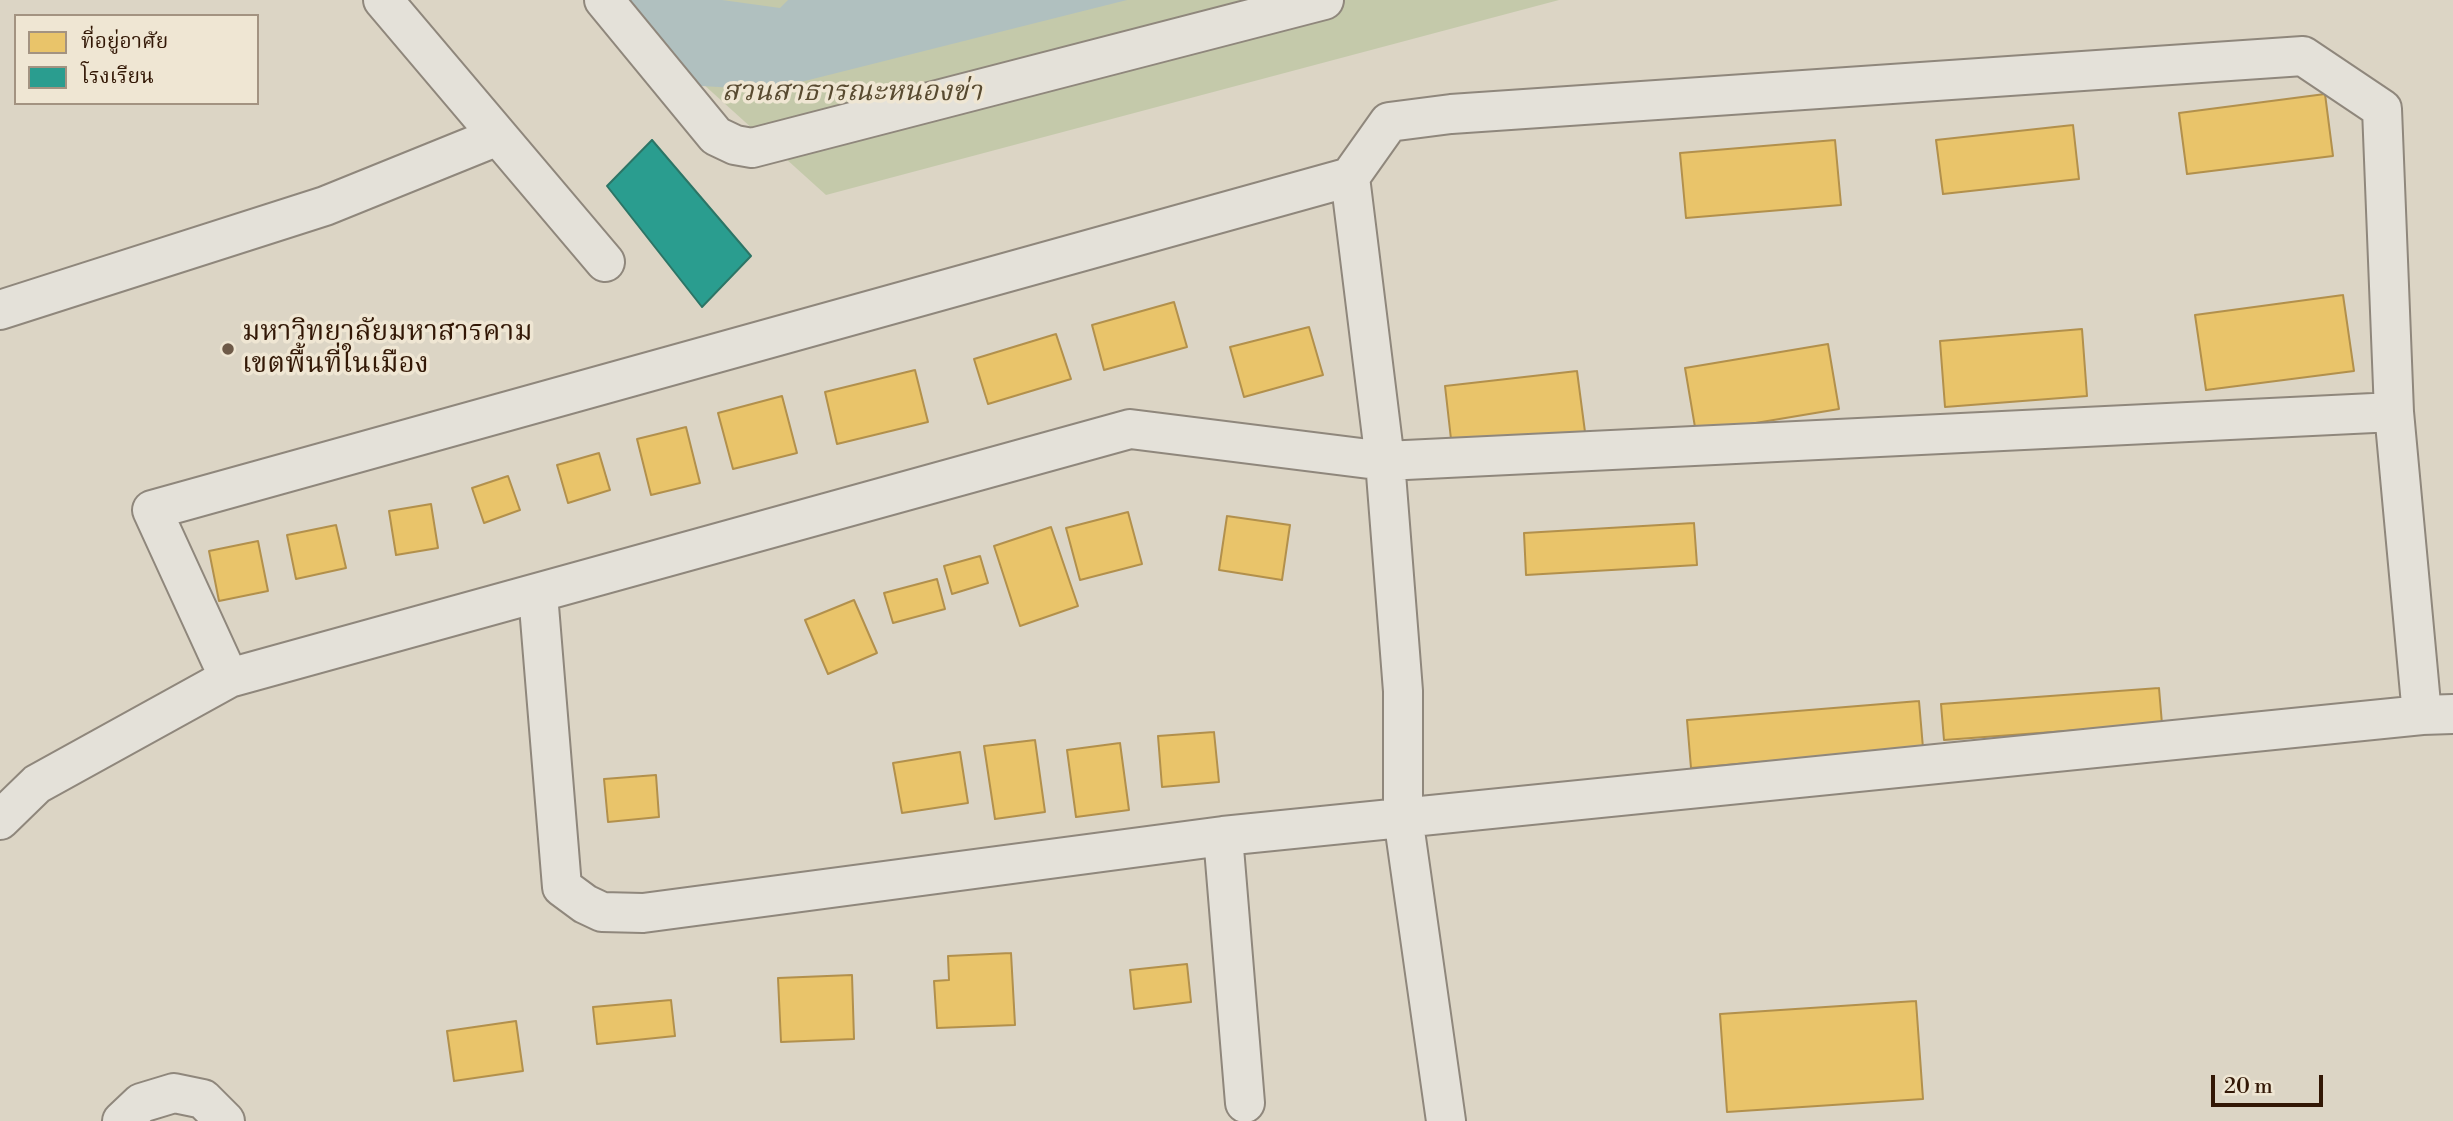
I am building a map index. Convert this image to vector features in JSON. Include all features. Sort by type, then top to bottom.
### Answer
[{"type":"street","points":[[383,0],[605,262]]},
{"type":"street","points":[[604,0],[716,136],[734,145],[752,148],[1324,0]]},
{"type":"street","points":[[229,678],[152,510],[1350,177],[1389,122],[1451,114],[2304,56],[2382,109],[2394,412],[2437,714],[1223,835],[643,913],[602,912],[585,904],[562,887],[538,593]]},
{"type":"street","points":[[0,310],[325,206],[498,136]]},
{"type":"street","points":[[1350,177],[1385,460],[1403,691],[1403,817],[1446,1121]]},
{"type":"street","points":[[0,820],[37,784],[229,678],[1130,429],[1385,460],[2394,412]]},
{"type":"street","points":[[1223,835],[1245,1103]]},
{"type":"street","points":[[122,1121],[141,1103],[174,1093],[203,1099],[225,1121]]},
{"type":"green space","name":"สวนสาธารณะหนองข่า","points":[[610,0],[1559,0],[826,195]]},
{"type":"shaded area","points":[[613,0],[722,0],[780,8],[788,0],[1127,0],[769,90],[685,85]]},
{"type":"building: ที่อยู่อาศัย","points":[[2325,94],[2333,156],[2187,174],[2179,113]]},
{"type":"building: ที่อยู่อาศัย","points":[[2073,125],[2079,179],[1943,194],[1936,140]]},
{"type":"building: ที่อยู่อาศัย","points":[[1835,140],[1841,205],[1686,218],[1680,153]]},
{"type":"building: ที่อยู่อาศัย","points":[[2343,295],[2354,371],[2206,390],[2195,315]]},
{"type":"building: ที่อยู่อาศัย","points":[[1174,302],[1187,347],[1104,370],[1092,325]]},
{"type":"building: ที่อยู่อาศัย","points":[[1309,327],[1323,375],[1244,397],[1230,347]]},
{"type":"building: ที่อยู่อาศัย","points":[[2082,329],[2087,396],[1945,407],[1940,341]]},
{"type":"building: ที่อยู่อาศัย","points":[[1056,334],[1071,379],[988,404],[974,359]]},
{"type":"building: ที่อยู่อาศัย","points":[[1828,344],[1839,409],[1696,433],[1685,368]]},
{"type":"building: ที่อยู่อาศัย","points":[[915,370],[928,422],[837,444],[825,392]]},
{"type":"building: ที่อยู่อาศัย","points":[[1577,371],[1585,432],[1452,448],[1445,386]]},
{"type":"building: ที่อยู่อาศัย","points":[[782,396],[797,453],[733,469],[718,413]]},
{"type":"building: ที่อยู่อาศัย","points":[[686,427],[700,483],[651,495],[637,439]]},
{"type":"building: ที่อยู่อาศัย","points":[[599,453],[610,490],[568,503],[557,465]]},
{"type":"building: ที่อยู่อาศัย","points":[[508,476],[520,510],[484,523],[472,488]]},
{"type":"building: ที่อยู่อาศัย","points":[[431,504],[438,548],[396,555],[389,511]]},
{"type":"building: ที่อยู่อาศัย","points":[[1128,512],[1142,564],[1080,580],[1066,528]]},
{"type":"building: ที่อยู่อาศัย","points":[[1227,516],[1290,525],[1282,580],[1219,570]]},
{"type":"building: ที่อยู่อาศัย","points":[[1694,523],[1697,565],[1526,575],[1524,533]]},
{"type":"building: ที่อยู่อาศัย","points":[[336,525],[346,568],[296,579],[287,535]]},
{"type":"building: ที่อยู่อาศัย","points":[[1051,527],[1078,606],[1020,626],[994,546]]},
{"type":"building: ที่อยู่อาศัย","points":[[258,541],[268,591],[219,601],[209,551]]},
{"type":"building: ที่อยู่อาศัย","points":[[980,556],[988,583],[952,594],[944,566]]},
{"type":"building: ที่อยู่อาศัย","points":[[937,579],[945,609],[893,623],[884,593]]},
{"type":"building: ที่อยู่อาศัย","points":[[854,600],[877,653],[828,674],[805,620]]},
{"type":"building: ที่อยู่อาศัย","points":[[2159,688],[2162,724],[1944,740],[1941,704]]},
{"type":"building: ที่อยู่อาศัย","points":[[1919,701],[1923,748],[1691,768],[1687,720]]},
{"type":"building: ที่อยู่อาศัย","points":[[1214,732],[1219,782],[1162,787],[1158,736]]},
{"type":"building: ที่อยู่อาศัย","points":[[1035,740],[1045,812],[995,819],[984,746]]},
{"type":"building: ที่อยู่อาศัย","points":[[1120,743],[1129,810],[1076,817],[1067,750]]},
{"type":"building: ที่อยู่อาศัย","points":[[960,752],[968,803],[902,813],[893,763]]},
{"type":"building: ที่อยู่อาศัย","points":[[656,775],[659,817],[608,822],[604,779]]},
{"type":"building: ที่อยู่อาศัย","points":[[1011,953],[1015,1025],[937,1028],[934,981],[949,980],[948,956]]},
{"type":"building: ที่อยู่อาศัย","points":[[1187,964],[1191,1002],[1134,1009],[1130,970]]},
{"type":"building: ที่อยู่อาศัย","points":[[852,975],[854,1039],[781,1042],[778,978]]},
{"type":"building: ที่อยู่อาศัย","points":[[671,1000],[675,1036],[597,1044],[593,1007]]},
{"type":"building: ที่อยู่อาศัย","points":[[1916,1001],[1923,1099],[1727,1112],[1720,1014]]},
{"type":"building: ที่อยู่อาศัย","points":[[516,1021],[523,1071],[454,1081],[447,1031]]},
{"type":"building: โรงเรียน","points":[[652,140],[751,256],[702,307],[607,186]]},
{"type":"place","name":"มหาวิทยาลัยมหาสารคาม เขตพื้นที่ในเมือง","points":[[228,349]]}]
